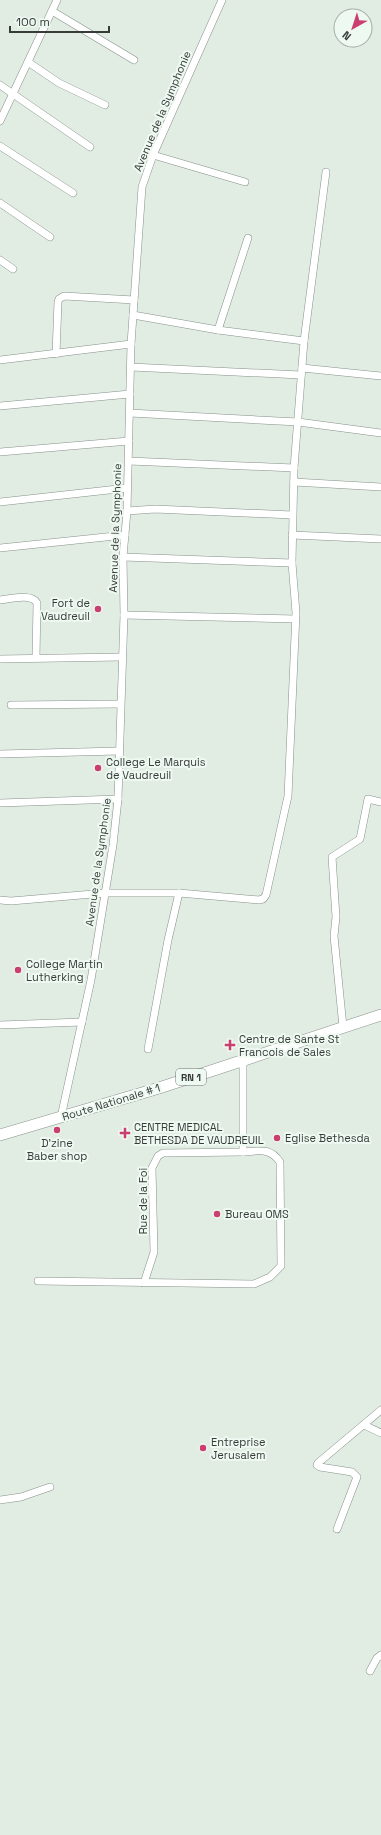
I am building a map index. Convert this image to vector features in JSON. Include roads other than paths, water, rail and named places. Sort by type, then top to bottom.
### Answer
[{"type":"main road","name":"Route Nationale # 1","points":[[0,1135],[159,1088],[243,1060],[267,1054],[381,1015]]},
{"type":"street","points":[[0,121],[57,0]]},
{"type":"street","name":"Avenue de la Symphonie","points":[[61,1117],[91,980],[114,845],[118,798],[124,615],[123,557],[129,461],[131,344],[142,187],[153,155],[222,0]]},
{"type":"street","points":[[52,11],[134,60]]},
{"type":"street","points":[[28,62],[64,85],[105,105]]},
{"type":"street","points":[[0,85],[12,95],[90,147]]},
{"type":"street","points":[[0,146],[73,193]]},
{"type":"street","points":[[153,155],[245,182]]},
{"type":"street","points":[[0,900],[11,901],[105,893],[179,893],[259,900],[263,899],[266,895],[288,796],[295,619],[292,563],[294,468],[304,341],[326,172]]},
{"type":"street","points":[[0,203],[50,237]]},
{"type":"street","points":[[218,330],[248,238]]},
{"type":"street","points":[[0,260],[13,269]]},
{"type":"street","points":[[56,354],[58,302],[61,297],[134,300]]},
{"type":"street","points":[[133,315],[218,330],[304,341]]},
{"type":"street","points":[[0,360],[131,344]]},
{"type":"street","points":[[131,367],[302,371],[381,376]]},
{"type":"street","points":[[0,406],[130,394]]},
{"type":"street","points":[[130,412],[298,422],[381,433]]},
{"type":"street","points":[[0,452],[129,441]]},
{"type":"street","points":[[129,461],[294,468]]},
{"type":"street","points":[[294,482],[381,487]]},
{"type":"street","points":[[0,502],[127,488]]},
{"type":"street","points":[[127,511],[155,509],[292,515]]},
{"type":"street","points":[[0,548],[125,535]]},
{"type":"street","points":[[292,535],[381,539]]},
{"type":"street","points":[[123,557],[292,563]]},
{"type":"street","points":[[0,600],[31,597],[36,600],[36,658]]},
{"type":"street","points":[[124,615],[295,619]]},
{"type":"street","points":[[0,659],[122,657]]},
{"type":"street","points":[[11,705],[120,704]]},
{"type":"street","points":[[0,754],[119,751]]},
{"type":"street","points":[[0,803],[118,798]]},
{"type":"street","points":[[343,1027],[334,936],[335,910],[332,857],[360,839],[368,800],[381,802]]},
{"type":"street","points":[[148,1049],[168,940],[179,893]]},
{"type":"street","points":[[0,1025],[82,1022]]},
{"type":"street","points":[[38,1281],[254,1284],[270,1278],[281,1266],[280,1162],[275,1155],[269,1151],[243,1152],[243,1060]]},
{"type":"street","name":"Rue de la Foi","points":[[144,1283],[154,1252],[152,1168],[158,1156],[163,1153],[243,1152]]},
{"type":"street","points":[[337,1529],[357,1477],[352,1472],[320,1467],[317,1465],[381,1410]]},
{"type":"street","points":[[364,1425],[381,1433]]},
{"type":"street","points":[[0,1500],[21,1497],[50,1487]]},
{"type":"street","points":[[370,1671],[377,1658],[381,1655]]},
{"type":"place","name":"Fort de Vaudreuil","points":[[98,609]]},
{"type":"place","name":"College Le Marquis de Vaudreuil","points":[[98,768]]},
{"type":"place","name":"College Martin Lutherking","points":[[18,970]]},
{"type":"place","name":"Centre de Sante St Francois de Sales","points":[[230,1045]]},
{"type":"place","name":"D'zine Baber shop","points":[[57,1130]]},
{"type":"place","name":"CENTRE MEDICAL BETHESDA DE VAUDREUIL","points":[[125,1133]]},
{"type":"place","name":"Eglise Bethesda","points":[[277,1138]]},
{"type":"place","name":"Bureau OMS","points":[[217,1214]]},
{"type":"place","name":"Entreprise Jerusalem","points":[[203,1448]]}]
